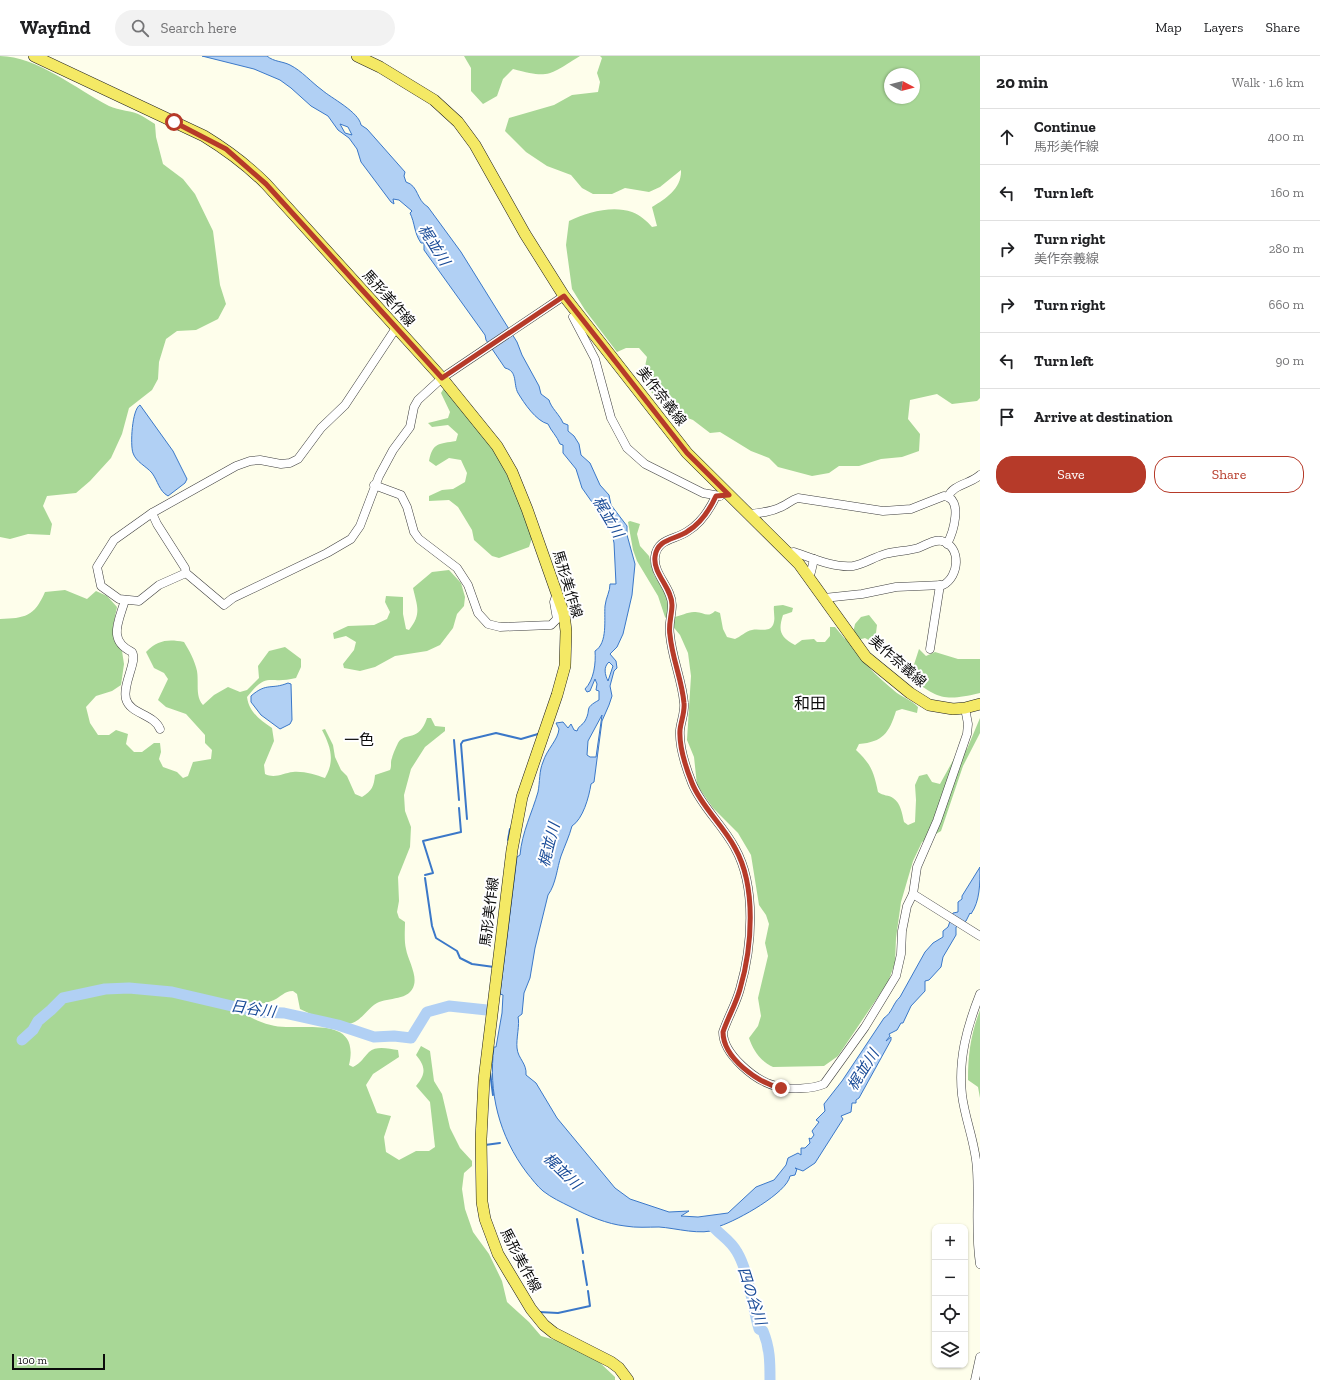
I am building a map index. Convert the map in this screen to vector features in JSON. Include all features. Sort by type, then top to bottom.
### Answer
[{"type":"main road","name":"馬形美作線","points":[[34,56],[156,113],[226,149],[266,184],[442,378],[497,446],[512,472],[557,593],[566,631],[565,666],[522,797],[512,850],[484,1080],[481,1139],[482,1202],[489,1231],[498,1254],[538,1318],[554,1333],[611,1362],[619,1368],[628,1380]]},
{"type":"main road","name":"美作奈義線","points":[[357,56],[380,67],[434,100],[458,122],[475,145],[525,234],[564,296],[687,453],[788,553],[807,575],[866,656],[910,693],[930,705],[938,707],[965,708],[980,704]]},
{"type":"street","points":[[152,513],[157,524],[185,568],[186,573],[224,605],[233,598],[346,543],[360,526],[372,497],[374,484],[393,450],[410,427],[414,408],[418,400],[442,378],[564,296]]},
{"type":"street","points":[[578,314],[573,317],[595,359],[611,418],[627,448],[635,457],[645,464],[686,485],[716,496],[729,495]]},
{"type":"street","points":[[186,573],[159,585],[139,601],[125,600],[111,595],[101,586],[97,570],[98,563],[114,540],[152,513],[236,466],[250,461],[260,460],[290,464],[298,459],[321,428],[345,405],[396,328]]},
{"type":"street","points":[[948,497],[953,489],[976,479],[980,475]]},
{"type":"street","points":[[374,484],[401,495],[408,506],[414,532],[419,539],[457,568],[468,585],[478,613],[488,624],[500,627],[551,625],[557,620],[554,602],[557,593]]},
{"type":"street","points":[[716,496],[702,519],[688,532],[665,540],[657,550],[655,557],[656,565],[672,603],[669,633],[683,693],[684,706],[680,740],[689,774],[697,792],[735,847],[746,874],[750,918],[748,958],[739,992],[723,1032],[725,1043],[743,1067],[767,1083],[781,1088],[809,1087],[824,1084],[865,1027],[896,976],[899,966],[902,931],[907,906],[913,894],[917,867],[937,821],[967,734],[968,724],[965,708]]},
{"type":"street","points":[[749,514],[774,510],[798,498],[883,511],[911,509],[944,496],[952,500],[956,516],[953,532],[947,544]]},
{"type":"street","points":[[788,553],[794,552],[831,564],[854,566],[883,554],[913,549],[933,542],[942,542],[954,550],[955,568],[951,579],[940,586],[896,587],[862,594],[824,598]]},
{"type":"street","points":[[807,575],[811,572],[814,559]]},
{"type":"street","points":[[930,649],[940,586]]},
{"type":"street","points":[[125,600],[118,625],[117,637],[121,645],[132,652],[135,660],[128,674],[126,698],[128,704],[153,720],[160,729]]},
{"type":"street","points":[[913,894],[980,936]]},
{"type":"street","points":[[980,994],[969,1022],[963,1044],[960,1068],[962,1095],[977,1169],[977,1247],[980,1264]]},
{"type":"street","points":[[975,1380],[980,1357]]},
{"type":"green space","points":[[0,56],[14,57],[42,68],[109,106],[138,114],[155,124],[156,137],[163,164],[183,179],[195,194],[213,231],[220,285],[226,304],[218,319],[196,330],[177,331],[166,339],[159,362],[158,379],[152,390],[129,408],[122,434],[111,458],[90,481],[76,493],[47,496],[43,506],[52,524],[50,535],[28,534],[10,539],[0,537]]},
{"type":"green space","points":[[464,56],[580,56],[549,73],[535,74],[513,69],[503,79],[497,96],[483,104],[471,91],[471,68]]},
{"type":"green space","points":[[600,56],[980,56],[980,398],[977,401],[952,404],[937,394],[910,400],[908,419],[920,434],[919,451],[902,457],[881,459],[859,466],[839,466],[829,473],[812,476],[778,467],[769,458],[751,451],[720,432],[710,433],[693,420],[685,417],[674,422],[646,385],[643,376],[647,357],[639,348],[626,348],[617,352],[585,310],[572,289],[566,245],[569,221],[600,210],[625,210],[643,218],[652,227],[657,226],[652,207],[668,197],[676,188],[681,176],[681,170],[660,187],[649,192],[625,188],[612,194],[593,194],[582,188],[571,175],[547,166],[526,152],[505,131],[509,118],[554,105],[572,95],[598,92],[600,82],[597,73],[602,58]]},
{"type":"green space","points":[[444,388],[494,449],[513,487],[532,538],[529,547],[499,558],[492,556],[474,540],[472,530],[458,507],[449,500],[429,501],[429,496],[442,490],[453,489],[465,482],[467,473],[461,460],[449,458],[436,466],[429,461],[435,447],[441,444],[456,441],[458,434],[448,425],[432,427],[428,423],[448,418],[450,412],[441,393]]},
{"type":"green space","points":[[630,521],[640,524],[637,534],[640,546],[649,556],[654,575],[664,591],[674,617],[691,612],[707,615],[715,611],[720,613],[723,629],[727,637],[735,639],[750,631],[769,629],[773,625],[774,606],[783,605],[793,608],[792,612],[783,615],[781,625],[782,633],[786,639],[795,645],[802,640],[814,639],[817,642],[825,642],[830,636],[830,627],[835,627],[845,639],[853,633],[855,624],[861,617],[869,615],[877,625],[875,641],[872,642],[865,638],[858,640],[856,651],[864,662],[881,679],[897,693],[918,707],[917,713],[902,709],[896,711],[888,731],[884,735],[874,741],[859,744],[856,750],[871,769],[878,792],[896,800],[901,809],[904,822],[908,825],[915,822],[915,785],[919,776],[927,774],[932,782],[940,784],[956,755],[967,749],[980,718],[980,733],[963,766],[941,831],[922,842],[913,861],[901,902],[896,938],[895,963],[888,982],[838,1056],[824,1066],[773,1067],[758,1055],[749,1038],[758,1026],[761,1016],[758,998],[768,956],[765,943],[769,924],[766,915],[759,905],[751,855],[738,833],[713,808],[697,785],[694,757],[687,740],[691,676],[688,653],[680,635],[665,617],[658,596],[637,561],[633,550],[628,522]]},
{"type":"green space","points":[[449,570],[461,583],[465,597],[464,606],[457,614],[453,628],[440,645],[427,651],[395,656],[375,667],[360,671],[344,668],[343,664],[354,650],[356,642],[346,636],[334,639],[333,633],[348,626],[374,625],[387,619],[390,612],[385,602],[386,596],[403,597],[403,614],[406,629],[409,630],[416,619],[417,614],[417,605],[413,588],[432,572]]},
{"type":"green space","points":[[65,590],[87,599],[96,591],[107,596],[117,607],[113,626],[114,640],[122,651],[124,664],[121,685],[112,691],[96,696],[86,707],[90,723],[98,735],[109,735],[116,730],[128,734],[126,744],[134,752],[142,752],[154,743],[160,743],[161,752],[159,759],[163,767],[177,772],[183,778],[188,776],[193,762],[211,759],[212,750],[205,743],[205,735],[186,714],[166,707],[158,700],[168,679],[164,673],[154,668],[146,652],[150,648],[164,641],[184,642],[196,667],[198,676],[198,693],[203,705],[214,695],[228,687],[240,692],[247,690],[259,678],[258,666],[269,651],[285,647],[301,659],[301,667],[296,678],[264,681],[247,697],[250,707],[259,719],[272,728],[274,741],[264,765],[265,774],[276,776],[301,772],[325,778],[330,766],[331,754],[328,742],[322,730],[325,729],[333,745],[335,757],[341,770],[347,776],[355,794],[362,797],[372,788],[375,775],[390,770],[391,760],[398,743],[404,738],[420,731],[427,718],[431,718],[435,726],[445,727],[445,731],[425,747],[411,769],[404,795],[405,811],[411,827],[410,847],[398,877],[399,901],[397,912],[399,918],[405,922],[405,946],[415,981],[412,990],[408,994],[398,998],[377,1003],[358,1020],[350,1024],[327,1020],[300,1009],[297,994],[293,991],[287,992],[266,1003],[242,1003],[237,1009],[254,1019],[273,1026],[321,1027],[332,1029],[341,1033],[348,1040],[351,1050],[349,1065],[353,1067],[372,1050],[383,1048],[398,1050],[399,1057],[373,1074],[366,1085],[377,1113],[391,1116],[384,1137],[386,1152],[399,1160],[416,1151],[429,1151],[435,1147],[430,1102],[416,1086],[422,1078],[424,1070],[422,1063],[416,1055],[421,1046],[430,1051],[434,1081],[442,1094],[450,1128],[460,1148],[472,1161],[472,1166],[464,1173],[462,1189],[465,1209],[473,1232],[489,1254],[502,1281],[507,1302],[529,1322],[541,1336],[562,1342],[596,1359],[615,1377],[615,1380],[0,1380],[0,619],[22,617],[37,607],[45,592]]},
{"type":"green space","points":[[919,649],[926,656],[935,652],[958,659],[980,659],[980,693],[950,698],[935,694],[920,685],[910,677]]},
{"type":"green space","points":[[980,1010],[980,1098],[978,1087],[968,1080],[971,1044],[974,1027]]},
{"type":"water","name":"梶並川","points":[[202,56],[267,56],[299,70],[318,87],[355,115],[361,125],[367,129],[405,172],[404,176],[406,182],[416,190],[421,201],[428,207],[461,252],[517,342],[522,355],[539,386],[541,394],[549,400],[563,423],[568,425],[568,431],[574,436],[579,444],[581,455],[590,463],[600,485],[609,495],[611,505],[627,526],[627,535],[635,564],[632,595],[623,634],[617,647],[610,654],[616,661],[617,668],[614,671],[610,686],[612,696],[602,721],[594,782],[591,784],[587,801],[582,813],[576,823],[572,826],[561,856],[555,881],[548,895],[535,948],[530,978],[524,993],[522,1014],[518,1017],[519,1024],[517,1044],[519,1055],[525,1067],[526,1075],[536,1083],[557,1118],[615,1188],[630,1199],[669,1212],[689,1211],[681,1216],[698,1217],[728,1213],[756,1187],[774,1180],[786,1165],[788,1158],[798,1153],[801,1155],[801,1148],[805,1148],[810,1143],[809,1138],[811,1139],[814,1135],[812,1131],[819,1122],[816,1120],[825,1111],[824,1104],[842,1081],[884,1018],[900,997],[925,952],[933,943],[943,937],[943,931],[948,927],[953,913],[958,912],[958,902],[962,899],[962,896],[980,867],[979,892],[974,909],[966,921],[956,927],[956,935],[943,957],[941,967],[929,980],[925,981],[925,991],[911,1006],[903,1023],[901,1023],[897,1030],[889,1034],[890,1036],[886,1041],[891,1037],[891,1040],[859,1098],[856,1100],[856,1103],[852,1103],[851,1112],[841,1116],[843,1119],[815,1163],[803,1171],[795,1168],[797,1169],[795,1175],[790,1176],[787,1183],[771,1198],[749,1212],[720,1226],[718,1229],[696,1232],[659,1227],[629,1227],[604,1221],[584,1213],[553,1198],[539,1187],[517,1159],[503,1129],[494,1097],[493,1064],[494,1047],[496,1047],[502,1013],[503,995],[500,994],[517,857],[520,855],[525,830],[538,792],[542,765],[558,733],[559,729],[556,723],[563,722],[568,728],[571,724],[574,730],[577,731],[587,717],[589,707],[599,700],[599,691],[596,690],[597,684],[595,679],[590,691],[587,692],[585,689],[594,671],[595,651],[599,647],[604,637],[605,606],[610,584],[616,584],[614,543],[611,529],[582,488],[576,469],[563,453],[563,445],[560,444],[548,424],[535,416],[524,402],[518,393],[514,375],[505,368],[486,340],[485,335],[424,250],[424,243],[421,243],[419,239],[410,213],[412,211],[399,200],[393,199],[394,204],[391,202],[361,162],[357,149],[349,138],[338,130],[328,116],[311,106],[280,80],[254,69]],"holes":[[[340,124],[348,127],[352,135],[345,133]],[[609,662],[613,666],[608,681],[605,671]],[[602,715],[596,757],[590,757],[587,755],[588,741]]]},
{"type":"water","points":[[140,405],[173,451],[187,479],[185,483],[168,496],[161,489],[152,473],[134,456],[133,453],[133,420],[137,408]]},
{"type":"water","points":[[288,683],[291,684],[292,720],[290,724],[280,729],[261,715],[251,702],[251,696],[261,689]]},
{"type":"waterway","points":[[467,819],[461,744],[463,741],[496,733],[521,739],[538,734]]},
{"type":"waterway","points":[[454,740],[459,800]]},
{"type":"waterway","points":[[425,875],[433,873],[423,841],[461,832],[459,808]]},
{"type":"waterway","points":[[508,840],[510,829]]},
{"type":"waterway","points":[[425,878],[432,926],[436,938],[457,951],[460,958],[472,964],[494,967]]},
{"type":"waterway","points":[[487,914],[494,909],[492,902]]},
{"type":"waterway","name":"日谷川","points":[[22,1040],[33,1030],[38,1021],[63,998],[105,989],[129,988],[172,992],[258,1012],[284,1013],[338,1025],[374,1037],[394,1036],[411,1038],[427,1012],[449,1006],[487,1010]]},
{"type":"waterway","points":[[490,1072],[493,1095]]},
{"type":"waterway","points":[[485,1145],[500,1143]]},
{"type":"waterway","points":[[577,1219],[583,1253]]},
{"type":"waterway","name":"四の谷川","points":[[710,1223],[734,1247],[745,1269],[759,1329],[763,1331],[767,1343],[770,1361],[770,1380]]},
{"type":"waterway","points":[[583,1261],[587,1285]]},
{"type":"waterway","points":[[539,1312],[558,1313],[590,1306],[588,1291]]},
{"type":"district","name":"和田","points":[[810,703]]},
{"type":"district","name":"一色","points":[[359,740]]},
{"type":"route","points":[[174,122],[204,136],[226,149],[248,166],[442,378],[564,296],[687,453],[729,495],[716,496],[702,519],[688,532],[665,540],[657,550],[655,557],[656,565],[672,603],[669,633],[683,693],[684,706],[680,740],[689,774],[692,784],[697,792],[735,847],[746,874],[750,918],[748,958],[739,992],[723,1032],[723,1038],[734,1057],[743,1067],[767,1083],[781,1088]]}]
